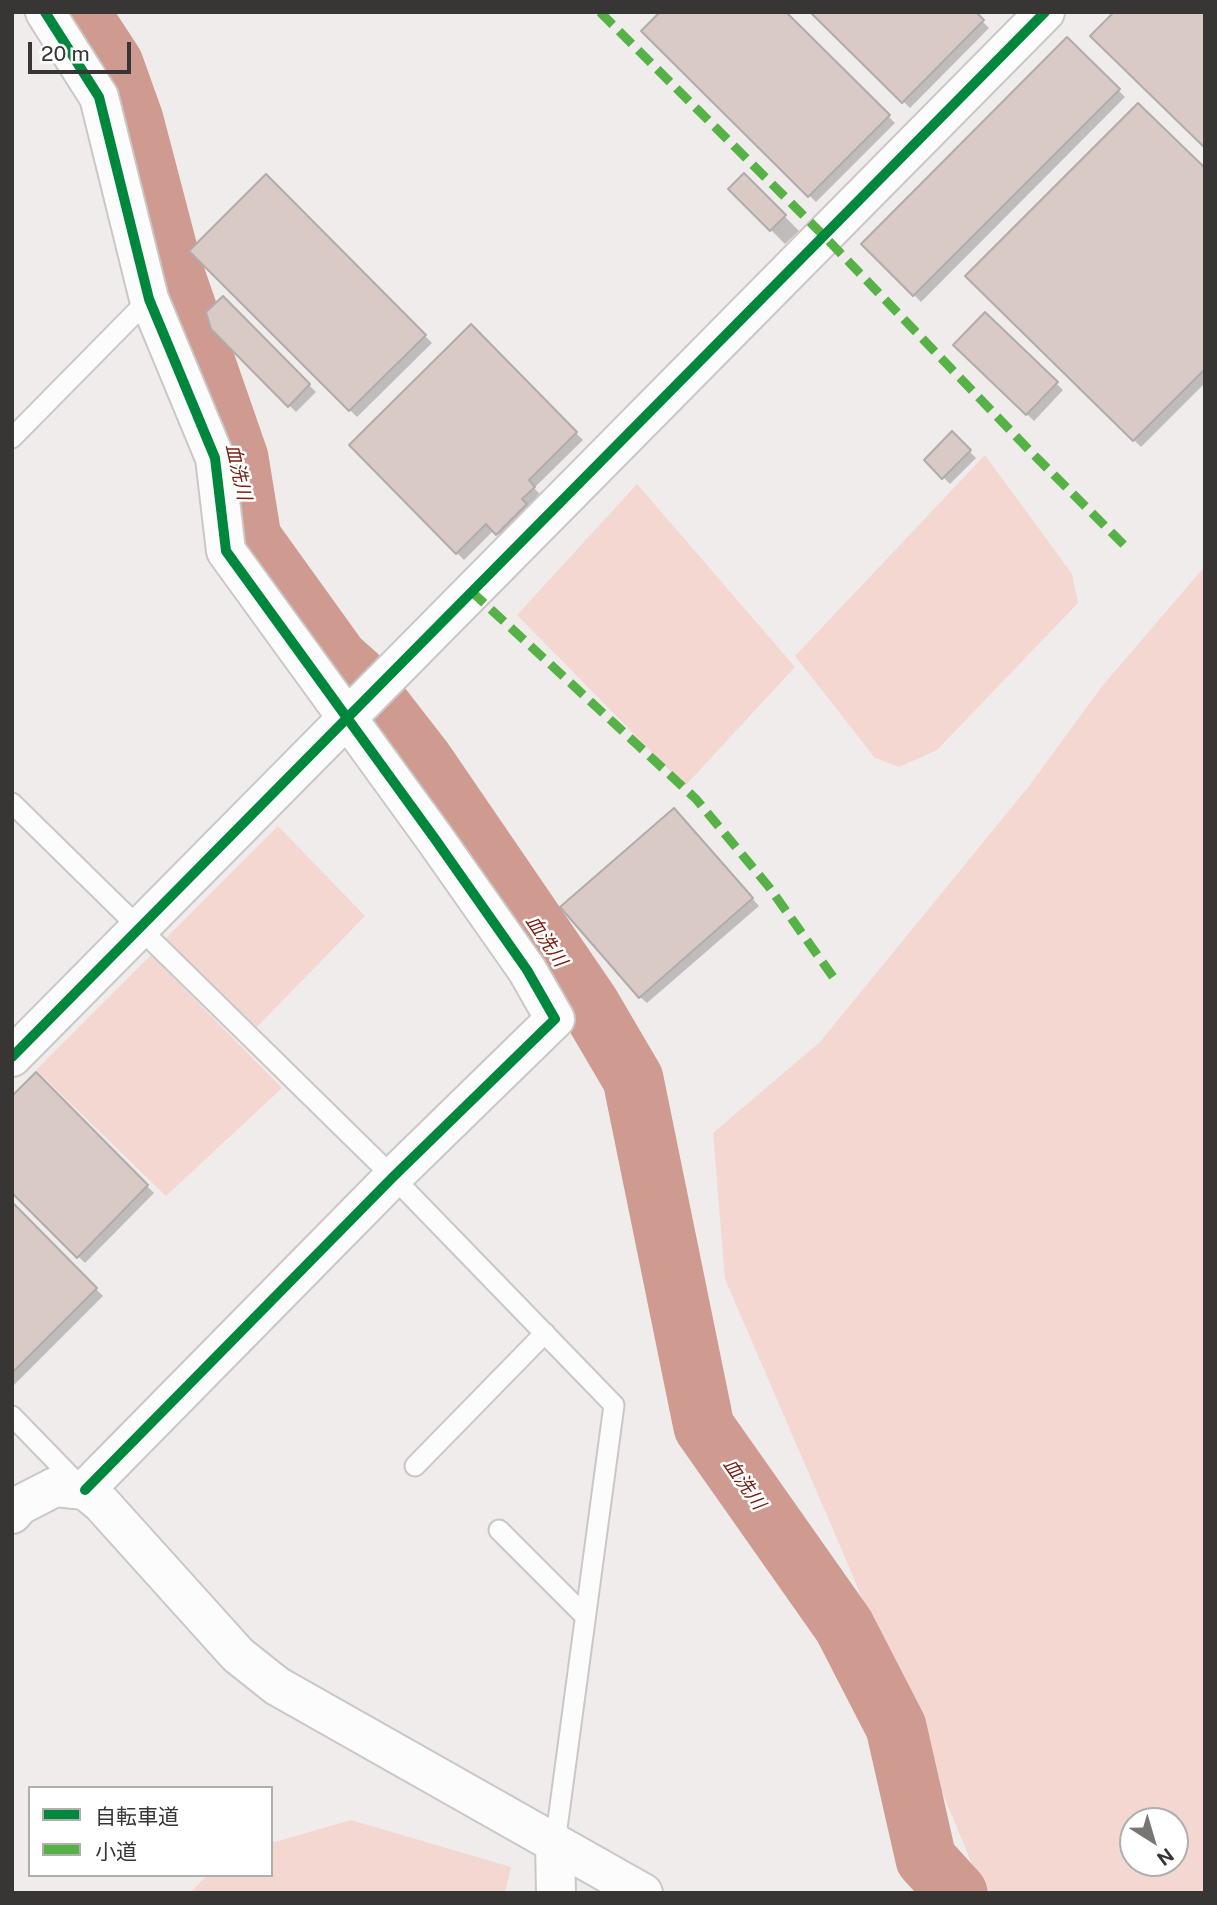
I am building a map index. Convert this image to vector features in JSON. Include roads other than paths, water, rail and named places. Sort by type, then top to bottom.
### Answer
[{"type":"street","points":[[45,12],[99,97],[149,299],[215,458],[226,551],[364,704],[555,1019],[393,1177],[85,1490]]},
{"type":"street","points":[[12,1058],[141,931],[471,591],[1045,12]]},
{"type":"street","points":[[12,1514],[20,1505],[55,1487],[85,1490],[101,1503],[238,1656],[277,1686],[643,1893]]},
{"type":"street","points":[[555,1843],[556,1893]]},
{"type":"lane","points":[[12,438],[149,299]]},
{"type":"lane","points":[[12,803],[393,1177],[614,1405],[555,1843]]},
{"type":"lane","points":[[415,1466],[545,1333]]},
{"type":"lane","points":[[12,1416],[85,1490]]},
{"type":"lane","points":[[499,1530],[585,1616]]},
{"type":"waterway","name":"血洗川","points":[[79,12],[113,64],[133,120],[171,265],[238,458],[251,538],[338,659],[357,676],[423,761],[589,1004],[633,1079],[704,1427],[844,1626],[896,1727],[926,1859],[957,1893]]}]
